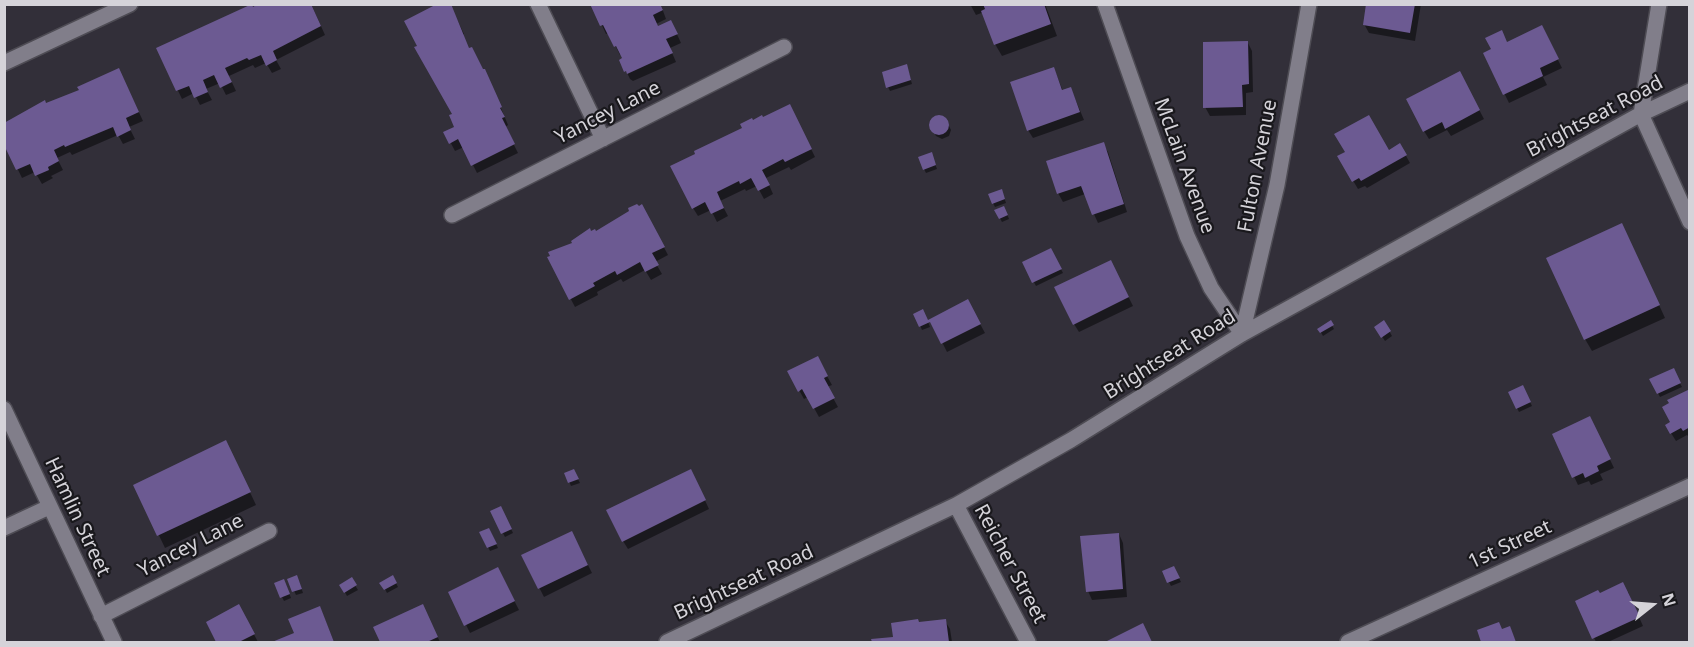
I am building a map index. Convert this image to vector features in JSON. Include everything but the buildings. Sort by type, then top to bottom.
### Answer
[{"type":"street","points":[[4,63],[130,4]]},
{"type":"street","points":[[538,4],[603,139]]},
{"type":"street","name":"McLain Avenue","points":[[1105,4],[1186,236],[1211,288],[1242,334]]},
{"type":"street","name":"Fulton Avenue","points":[[1242,334],[1277,185],[1309,4]]},
{"type":"street","points":[[1659,4],[1641,114],[1689,222]]},
{"type":"street","name":"Yancey Lane","points":[[452,215],[784,47]]},
{"type":"street","name":"Brightseat Road","points":[[667,642],[956,505],[1071,440],[1242,334],[1641,114],[1689,91]]},
{"type":"street","name":"Hamlin Street","points":[[4,410],[114,642]]},
{"type":"street","name":"1st Street","points":[[1348,642],[1689,486]]},
{"type":"street","name":"Reicher Street","points":[[956,505],[1028,642]]},
{"type":"street","points":[[4,528],[49,507]]},
{"type":"street","name":"Yancey Lane","points":[[101,616],[269,531]]}]
